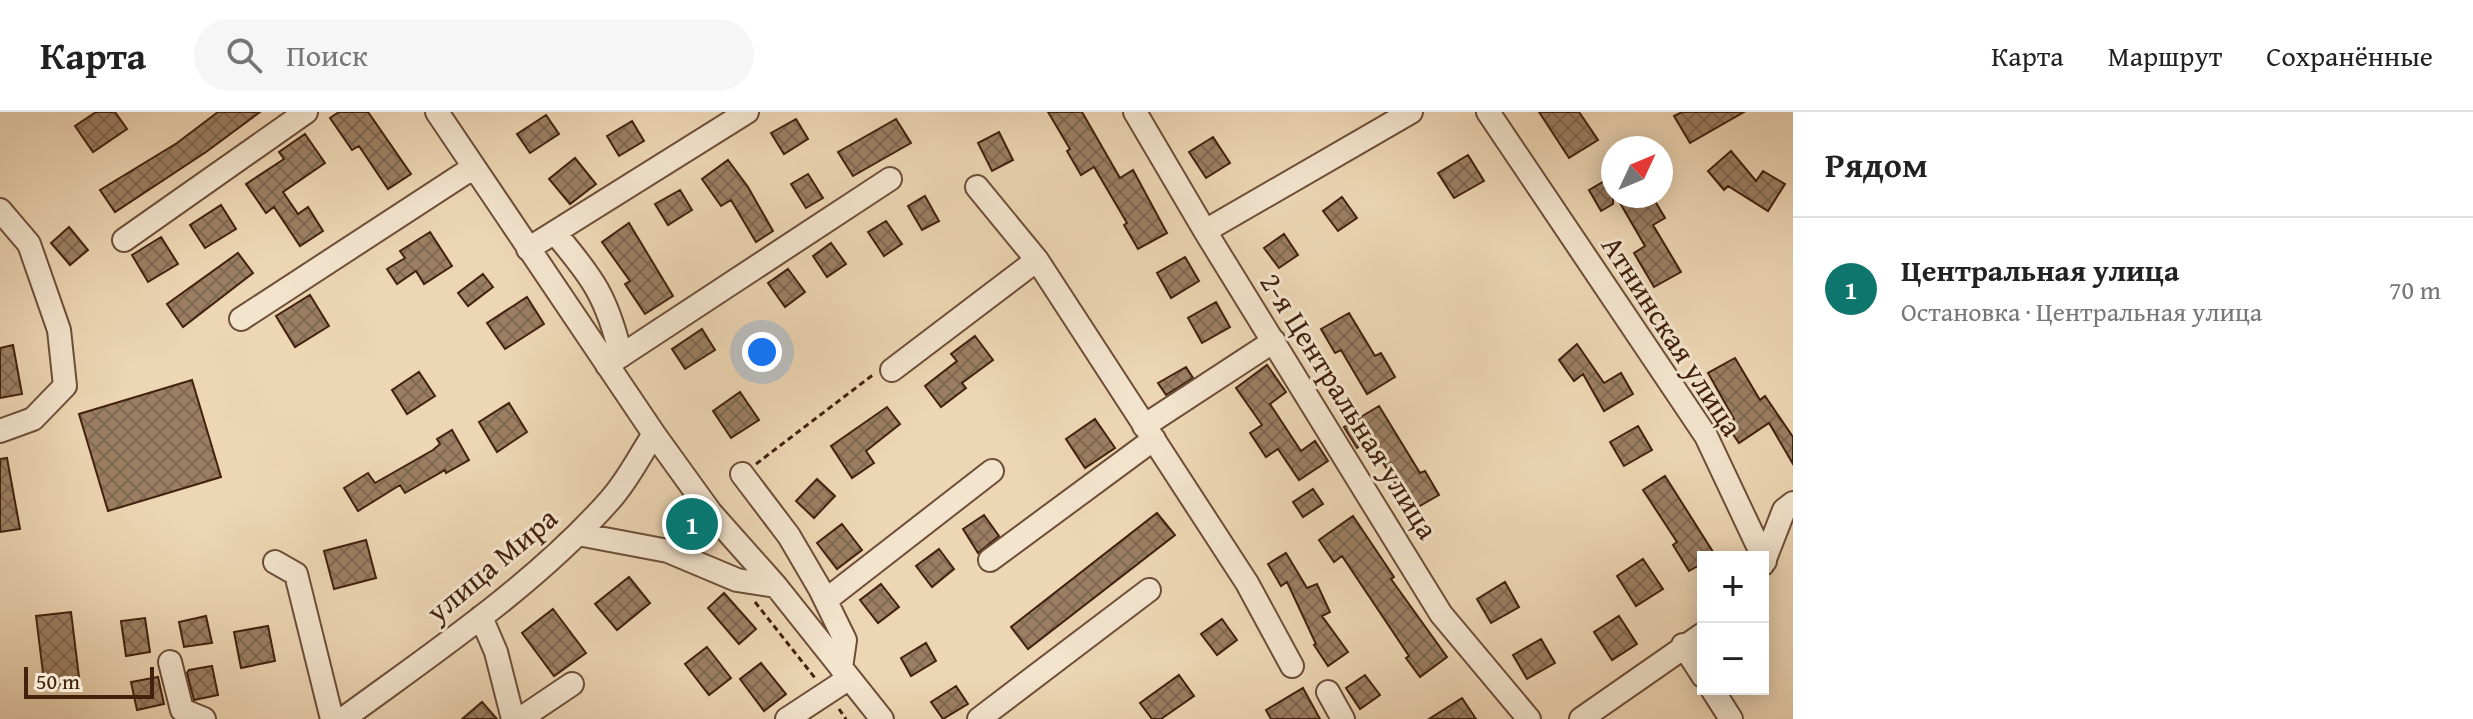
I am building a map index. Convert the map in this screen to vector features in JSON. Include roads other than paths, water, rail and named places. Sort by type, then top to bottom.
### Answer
[{"type":"street","points":[[124,240],[306,112]]},
{"type":"street","points":[[437,112],[528,249],[614,360],[654,434],[711,513],[776,586],[882,719]]},
{"type":"street","points":[[528,249],[747,112]]},
{"type":"street","name":"2-я Центральная улица","points":[[1135,112],[1441,614],[1529,719]]},
{"type":"street","points":[[1205,231],[1411,112]]},
{"type":"street","name":"Атнинская улица","points":[[1488,112],[1706,436],[1759,551]]},
{"type":"street","points":[[241,319],[474,167]]},
{"type":"street","points":[[614,360],[890,179]]},
{"type":"street","points":[[977,187],[1037,260],[1247,583],[1292,666]]},
{"type":"street","points":[[0,210],[29,244],[59,330],[65,386],[33,419],[0,431]]},
{"type":"street","points":[[555,233],[591,275],[611,315],[614,360]]},
{"type":"street","points":[[892,370],[1037,260]]},
{"type":"street","points":[[990,560],[1149,433],[1274,341]]},
{"type":"street","name":"улица Мира","points":[[343,719],[481,617],[578,534],[613,497],[654,434]]},
{"type":"street","points":[[826,600],[992,471]]},
{"type":"street","points":[[742,474],[789,536],[826,600],[845,640],[845,673]]},
{"type":"street","points":[[1769,552],[1790,512]]},
{"type":"street","points":[[578,534],[668,551],[737,580],[776,586]]},
{"type":"street","points":[[275,562],[296,574],[332,719]]},
{"type":"street","points":[[979,719],[1149,590]]},
{"type":"street","points":[[481,617],[496,652],[513,719]]},
{"type":"street","points":[[1581,719],[1697,637]]},
{"type":"street","points":[[1683,645],[1697,667]]},
{"type":"street","points":[[170,662],[182,710],[204,719]]},
{"type":"street","points":[[787,719],[845,673]]},
{"type":"street","points":[[520,719],[572,684]]},
{"type":"street","points":[[1328,692],[1343,719]]},
{"type":"street","points":[[1716,695],[1731,719]]},
{"type":"place","name":"Центральная улица","points":[[692,524]]}]
